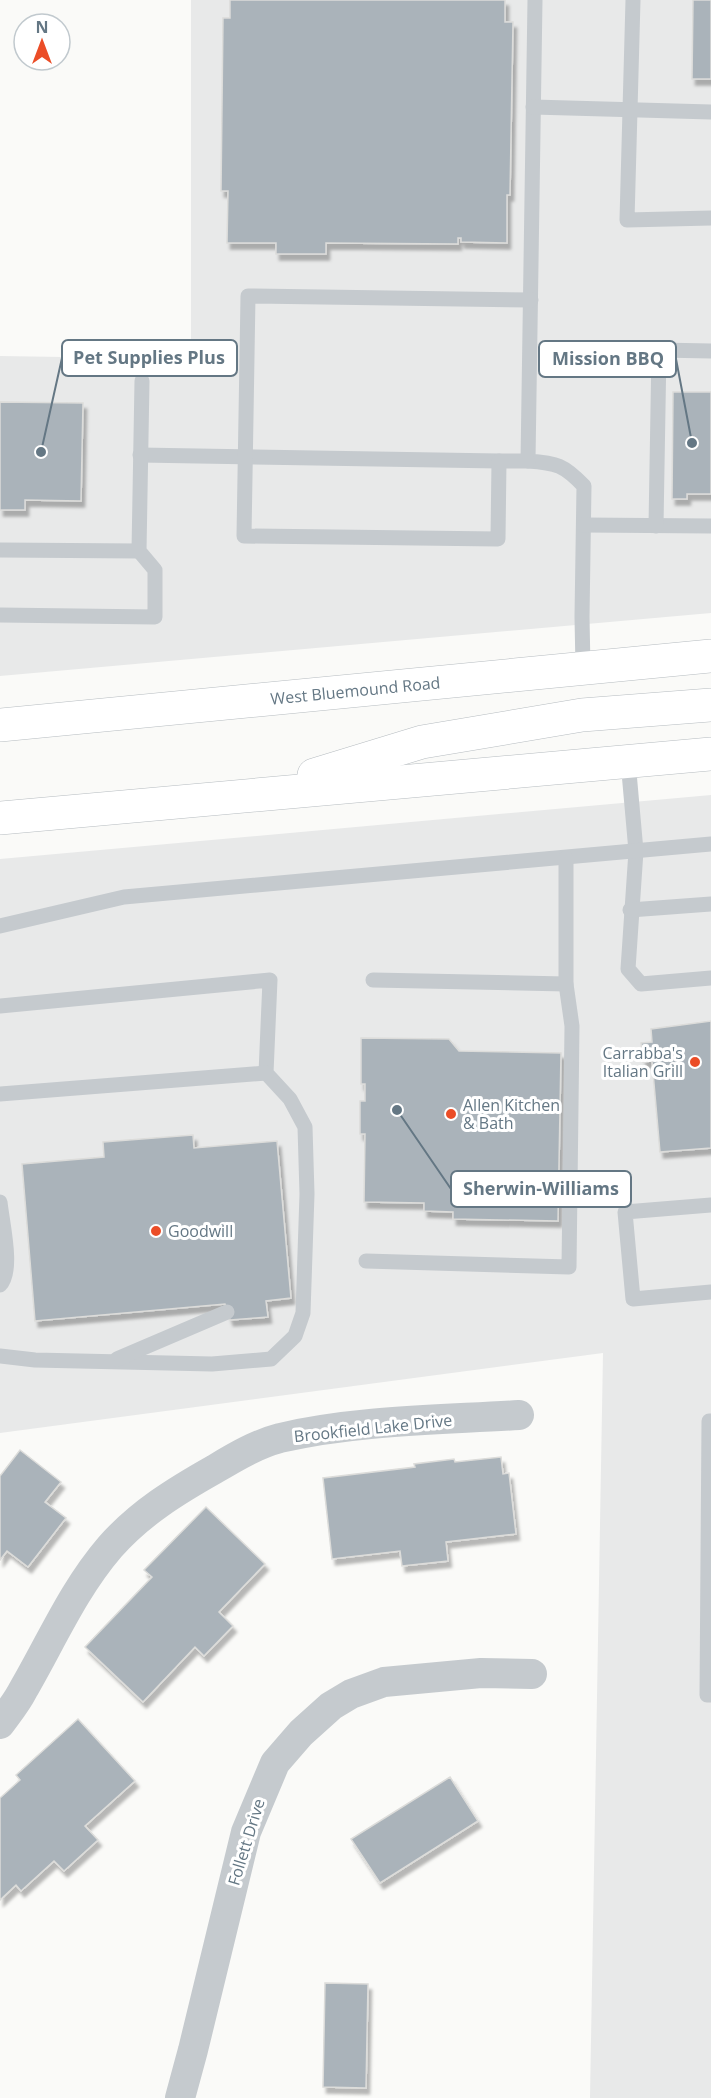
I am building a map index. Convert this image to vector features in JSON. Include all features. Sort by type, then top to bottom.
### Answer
[{"type":"main road","name":"West Bluemound Road","points":[[0,725],[711,656]]},
{"type":"main road","points":[[252,794],[422,742],[582,715],[711,705]]},
{"type":"main road","points":[[0,818],[711,754]]},
{"type":"street","name":"Brookfield Lake Drive","points":[[0,1724],[23,1691],[69,1604],[109,1548],[136,1521],[168,1495],[241,1454],[278,1439],[324,1430],[519,1415]]},
{"type":"street","name":"Follett Drive","points":[[180,2098],[246,1832],[275,1763],[301,1733],[331,1706],[351,1694],[384,1682],[481,1673],[532,1674]]},
{"type":"lane","points":[[528,461],[535,0]]},
{"type":"lane","points":[[633,0],[627,220],[711,218]]},
{"type":"lane","points":[[533,107],[711,112]]},
{"type":"lane","points":[[499,461],[498,539],[244,536],[248,296],[531,300]]},
{"type":"lane","points":[[656,526],[659,350],[711,351]]},
{"type":"lane","points":[[0,615],[155,617],[155,570],[139,551],[142,381]]},
{"type":"lane","points":[[140,455],[528,461],[552,463],[570,471],[584,486],[583,668]]},
{"type":"lane","points":[[584,525],[711,526]]},
{"type":"lane","points":[[0,550],[139,551]]},
{"type":"lane","points":[[628,761],[636,851],[630,910],[628,969],[640,984],[711,978]]},
{"type":"lane","points":[[0,926],[124,897],[711,844]]},
{"type":"lane","points":[[366,1261],[569,1267],[572,1026],[566,984],[566,858]]},
{"type":"lane","points":[[630,910],[711,904]]},
{"type":"lane","points":[[0,1005],[270,980],[266,1073],[290,1099],[305,1127],[307,1194],[303,1313],[295,1336],[271,1359],[212,1364],[35,1360],[0,1356]]},
{"type":"lane","points":[[372,980],[566,984]]},
{"type":"lane","points":[[0,1094],[266,1073]]},
{"type":"lane","points":[[0,1202],[7,1266],[5,1280],[0,1285]]},
{"type":"lane","points":[[711,1205],[625,1212],[633,1299],[711,1292]]},
{"type":"lane","points":[[111,1362],[227,1312]]},
{"type":"lane","points":[[711,1420],[709,1420],[707,1695],[711,1695]]},
{"type":"shaded area","points":[[191,0],[711,0],[711,613],[0,676],[0,356],[191,359]]},
{"type":"shaded area","points":[[711,795],[711,2098],[590,2098],[603,1353],[0,1433],[0,859]]},
{"type":"building","points":[[230,0],[505,0],[505,22],[513,22],[507,243],[461,242],[461,238],[458,238],[458,244],[326,243],[326,254],[276,254],[276,243],[227,243],[228,191],[221,191],[223,18],[230,18]]},
{"type":"building","points":[[693,0],[711,0],[711,79],[692,79]]},
{"type":"building","points":[[673,392],[711,392],[711,494],[687,494],[687,499],[672,499]]},
{"type":"building","points":[[0,402],[83,403],[81,501],[25,500],[25,510],[0,510]]},
{"type":"building","points":[[711,1021],[711,1148],[660,1152],[652,1061],[643,1062],[641,1043],[652,1042],[651,1029]]},
{"type":"building","points":[[361,1038],[449,1039],[459,1051],[561,1053],[558,1221],[453,1219],[453,1212],[424,1211],[424,1203],[364,1202],[365,1134],[360,1134],[360,1101],[365,1101],[365,1084],[361,1084]]},
{"type":"building","name":"Goodwill","points":[[193,1135],[194,1148],[277,1141],[291,1298],[266,1301],[268,1317],[230,1320],[225,1304],[35,1321],[22,1164],[104,1157],[103,1142]]},
{"type":"building","points":[[20,1450],[61,1482],[45,1502],[66,1518],[28,1567],[7,1551],[0,1560],[0,1476]]},
{"type":"building","points":[[501,1457],[503,1474],[509,1473],[516,1534],[446,1542],[448,1561],[402,1566],[400,1551],[332,1559],[323,1478],[415,1467],[414,1464],[454,1459],[455,1462]]},
{"type":"building","points":[[206,1507],[265,1564],[219,1612],[233,1626],[204,1656],[195,1647],[143,1702],[85,1647],[152,1577],[144,1570]]},
{"type":"building","points":[[78,1719],[135,1781],[85,1826],[98,1840],[64,1871],[54,1861],[21,1891],[16,1885],[0,1900],[0,1798],[20,1780],[16,1775]]},
{"type":"building","points":[[450,1777],[478,1821],[380,1883],[351,1839]]},
{"type":"building","points":[[325,1983],[368,1984],[366,2088],[323,2087]]},
{"type":"place","name":"Mission BBQ","points":[[692,443]]},
{"type":"place","name":"Pet Supplies Plus","points":[[41,452]]},
{"type":"place","name":"Carrabba's Italian Grill","points":[[695,1062]]},
{"type":"place","name":"Sherwin-Williams","points":[[397,1110]]},
{"type":"place","name":"Allen Kitchen & Bath","points":[[451,1114]]},
{"type":"place","name":"Goodwill","points":[[156,1231]]}]
